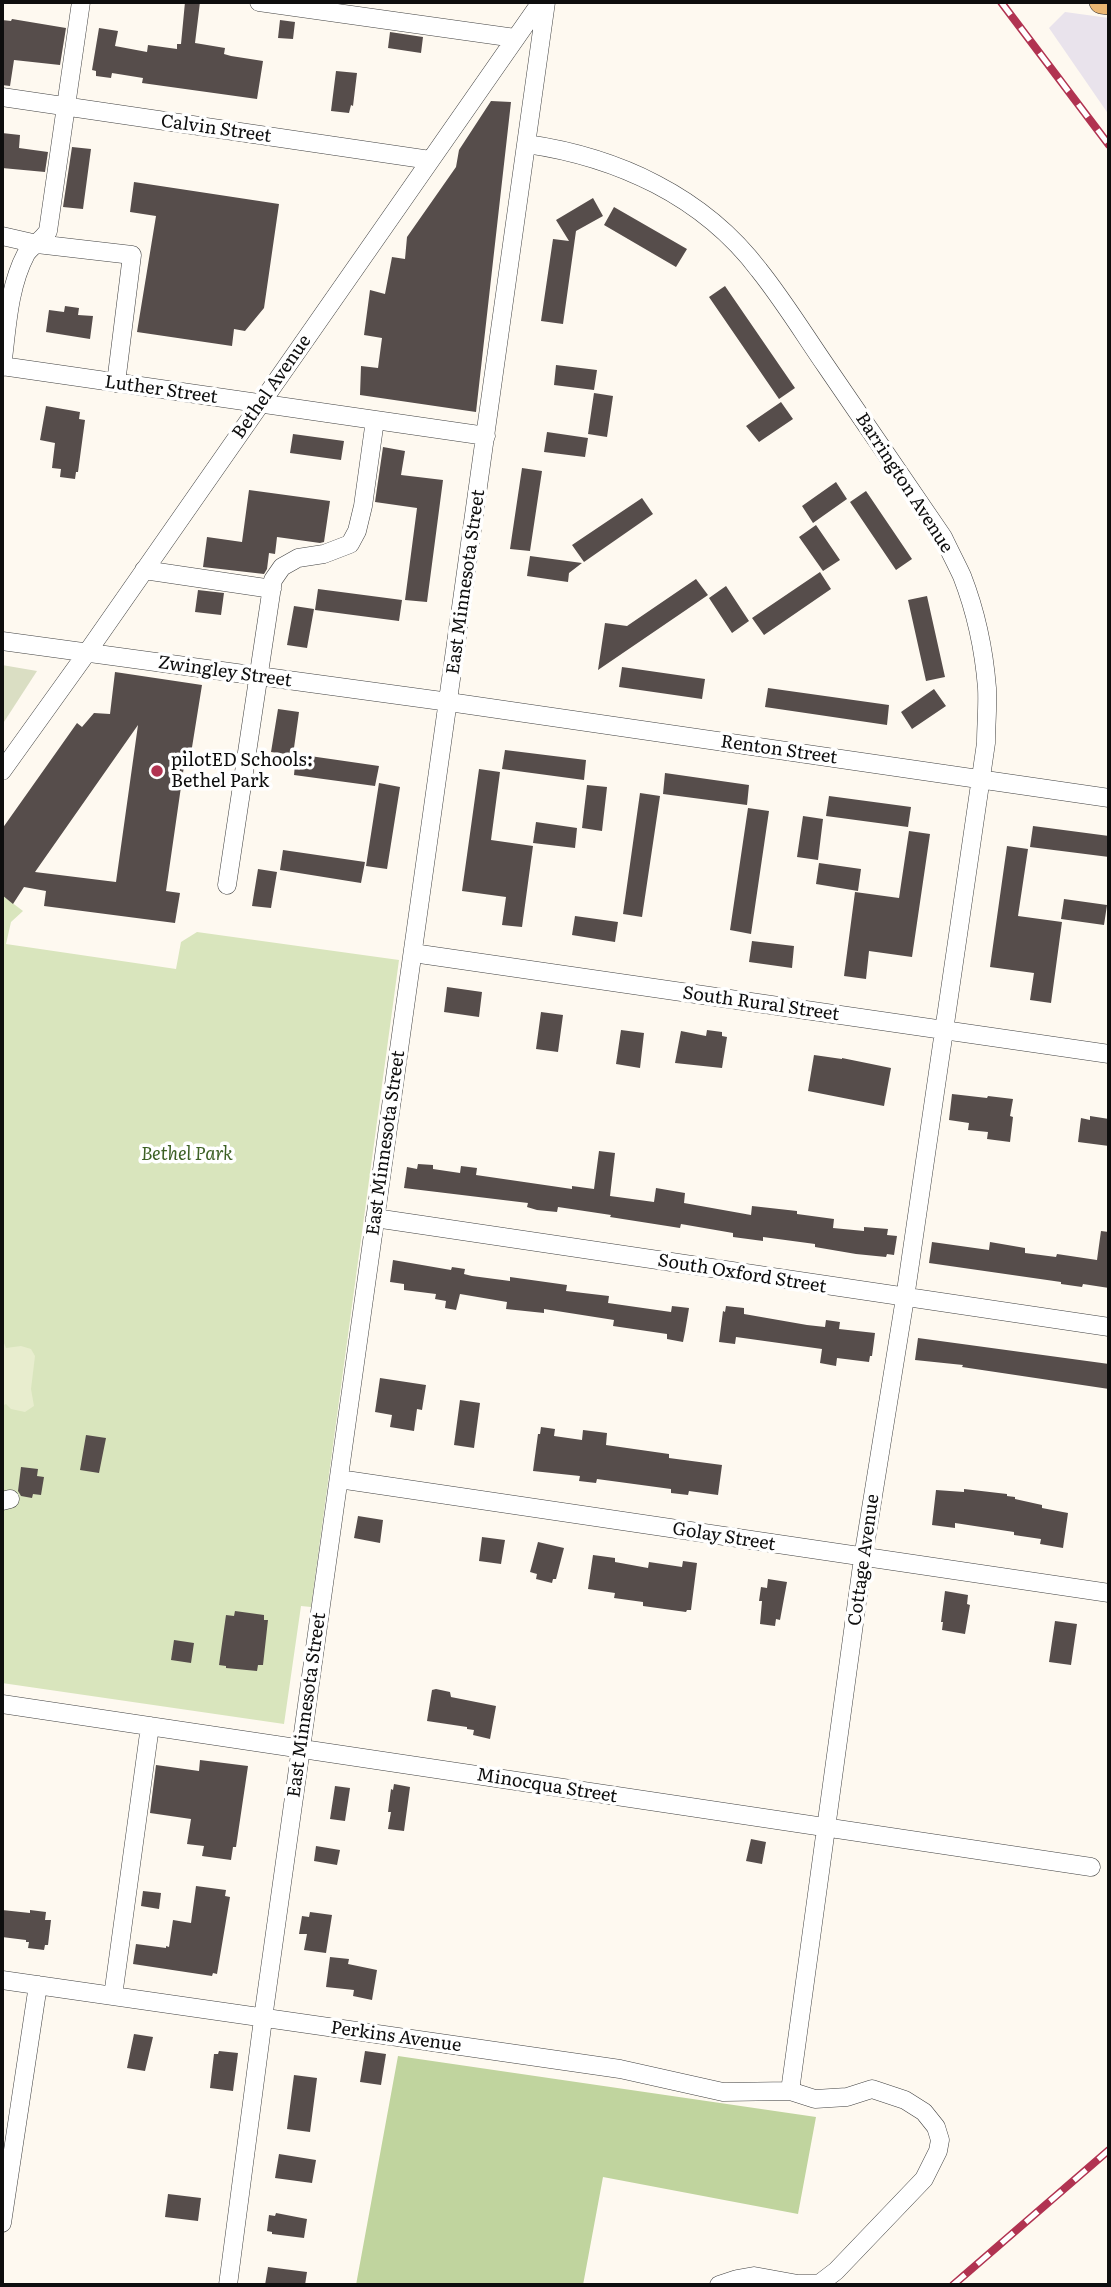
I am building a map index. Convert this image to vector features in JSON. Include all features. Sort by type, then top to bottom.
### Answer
[{"type":"main road","points":[[1101,2],[1109,3]]},
{"type":"street","points":[[2,366],[12,297],[28,251],[48,230],[81,2]]},
{"type":"street","points":[[259,2],[515,38]]},
{"type":"street","name":"Bethel Avenue","points":[[2,771],[541,2]]},
{"type":"street","name":"East Minnesota Street","points":[[228,2285],[263,2018],[547,2]]},
{"type":"street","name":"Calvin Street","points":[[2,97],[430,160]]},
{"type":"street","name":"Barrington Avenue","points":[[527,144],[571,151],[610,163],[661,186],[720,228],[759,269],[943,537],[960,573],[978,625],[986,672],[987,727],[943,1030]]},
{"type":"street","points":[[2,236],[37,244],[132,255],[116,383]]},
{"type":"street","name":"Luther Street","points":[[2,366],[486,436]]},
{"type":"street","points":[[227,885],[273,580],[282,567],[298,558],[324,554],[350,544],[357,531],[363,506],[375,420]]},
{"type":"street","points":[[144,570],[272,589]]},
{"type":"street","name":"Zwingley Street","points":[[2,641],[449,702]]},
{"type":"street","name":"Renton Street","points":[[449,702],[1109,798]]},
{"type":"street","name":"South Rural Street","points":[[413,953],[1109,1054]]},
{"type":"street","name":"Cottage Avenue","points":[[790,2091],[863,1558],[905,1298],[943,1030]]},
{"type":"street","name":"South Oxford Street","points":[[375,1218],[1109,1327]]},
{"type":"street","name":"Golay Street","points":[[339,1479],[1109,1593]]},
{"type":"street","name":"Minocqua Street","points":[[2,1704],[1091,1867]]},
{"type":"street","points":[[113,1996],[150,1726]]},
{"type":"street","name":"Perkins Avenue","points":[[2,1980],[620,2069],[723,2092],[790,2091],[815,2099],[847,2098],[872,2090],[905,2100],[924,2112],[936,2127],[940,2140],[938,2151],[924,2179],[836,2271],[819,2284],[798,2284],[754,2276],[719,2285]]},
{"type":"street","points":[[2,2223],[38,1985]]},
{"type":"shaded area","points":[[1065,12],[1109,18],[1109,115],[1049,28]]},
{"type":"green space","points":[[2,665],[37,671],[2,725]]},
{"type":"green space","name":"Bethel Park","points":[[2,895],[23,911],[11,922],[6,944],[176,969],[181,942],[197,932],[399,960],[311,1607],[301,1606],[284,1724],[2,1683]]},
{"type":"green space","points":[[2,1338],[6,1348],[21,1346],[31,1349],[35,1356],[31,1389],[34,1406],[25,1412],[11,1409],[6,1404],[2,1406]]},
{"type":"green space","points":[[398,2056],[816,2117],[798,2214],[603,2177],[583,2285],[356,2285]]},
{"type":"building","points":[[185,2],[200,2],[195,43],[225,48],[224,54],[231,56],[263,61],[257,99],[142,83],[143,78],[112,73],[111,78],[96,76],[96,71],[92,70],[99,28],[118,31],[115,46],[147,52],[148,45],[177,49],[177,44],[181,44]]},
{"type":"building","points":[[12,19],[66,28],[60,65],[14,60],[10,86],[2,85],[2,20]]},
{"type":"building","points":[[280,20],[295,22],[293,39],[278,38]]},
{"type":"building","points":[[390,32],[423,37],[421,53],[388,48]]},
{"type":"building","points":[[336,71],[357,73],[353,106],[351,105],[349,113],[331,111]]},
{"type":"building","points":[[491,101],[511,102],[476,412],[360,395],[361,366],[378,368],[382,338],[364,335],[370,290],[385,294],[392,257],[405,259],[407,237],[456,167],[459,150]]},
{"type":"building","points":[[2,133],[20,135],[19,148],[48,152],[45,172],[2,168]]},
{"type":"building","points":[[72,147],[91,149],[83,209],[63,207]]},
{"type":"building","points":[[134,182],[279,204],[264,308],[245,331],[234,329],[232,346],[137,332],[156,216],[130,212]]},
{"type":"building","points":[[593,198],[603,216],[576,231],[563,324],[541,321],[553,239],[569,241],[556,220]]},
{"type":"building","points":[[614,207],[687,249],[676,267],[604,225]]},
{"type":"building","points":[[725,286],[795,388],[779,399],[709,297]]},
{"type":"building","points":[[65,306],[79,308],[78,315],[93,316],[90,339],[46,332],[49,310],[64,312]]},
{"type":"building","points":[[556,365],[597,370],[594,390],[554,385]]},
{"type":"building","points":[[594,393],[613,396],[607,437],[588,434]]},
{"type":"building","points":[[781,402],[793,419],[759,442],[746,426]]},
{"type":"building","points":[[46,406],[80,412],[79,419],[85,420],[75,479],[60,477],[61,469],[52,468],[55,443],[40,440]]},
{"type":"building","points":[[547,432],[588,438],[585,457],[544,452]]},
{"type":"building","points":[[293,434],[344,441],[341,460],[290,453]]},
{"type":"building","points":[[383,447],[405,451],[401,475],[443,480],[427,602],[405,600],[417,508],[375,502]]},
{"type":"building","points":[[522,468],[542,471],[530,551],[510,549]]},
{"type":"building","points":[[836,482],[847,499],[813,523],[802,506]]},
{"type":"building","points":[[249,490],[330,501],[324,542],[277,537],[275,554],[269,553],[264,574],[203,567],[207,537],[242,542]]},
{"type":"building","points":[[866,491],[912,559],[896,570],[850,502]]},
{"type":"building","points":[[642,498],[653,514],[584,562],[572,545]]},
{"type":"building","points":[[816,525],[840,560],[823,571],[799,537]]},
{"type":"building","points":[[530,556],[582,563],[569,573],[568,582],[527,576]]},
{"type":"building","points":[[820,572],[831,589],[764,635],[752,618]]},
{"type":"building","points":[[696,579],[708,595],[598,670],[605,623],[627,626]]},
{"type":"building","points":[[726,586],[749,621],[732,633],[709,598]]},
{"type":"building","points":[[318,589],[402,600],[399,621],[315,610]]},
{"type":"building","points":[[198,590],[224,593],[221,615],[195,612]]},
{"type":"building","points":[[927,596],[945,677],[926,681],[908,600]]},
{"type":"building","points":[[294,606],[314,609],[307,648],[287,645]]},
{"type":"building","points":[[622,667],[705,679],[702,699],[619,687]]},
{"type":"building","points":[[115,672],[202,685],[189,766],[184,766],[166,891],[180,893],[175,923],[44,906],[46,891],[24,887],[13,904],[2,895],[2,829],[77,723],[82,727],[94,713],[110,714]],"holes":[[[138,725],[116,882],[35,872]]]},
{"type":"building","points":[[768,688],[889,705],[887,725],[765,707]]},
{"type":"building","points":[[934,689],[946,706],[912,729],[901,712]]},
{"type":"building","points":[[278,709],[299,712],[293,755],[271,752]]},
{"type":"building","points":[[505,750],[586,760],[584,780],[502,769]]},
{"type":"building","points":[[296,754],[379,766],[375,786],[294,775]]},
{"type":"building","points":[[479,769],[500,772],[491,840],[533,846],[522,927],[502,925],[506,897],[462,891]]},
{"type":"building","points":[[665,773],[749,785],[747,805],[663,794]]},
{"type":"building","points":[[379,783],[400,787],[387,869],[366,866]]},
{"type":"building","points":[[587,785],[607,787],[602,831],[582,828]]},
{"type":"building","points":[[640,793],[660,796],[642,917],[623,914]]},
{"type":"building","points":[[829,796],[911,807],[908,827],[826,816]]},
{"type":"building","points":[[748,808],[769,811],[751,934],[730,930]]},
{"type":"building","points":[[803,816],[823,819],[818,860],[797,857]]},
{"type":"building","points":[[536,822],[577,828],[575,848],[533,843]]},
{"type":"building","points":[[1033,826],[1109,836],[1109,857],[1030,847]]},
{"type":"building","points":[[909,831],[930,834],[912,957],[869,951],[866,979],[844,976],[855,892],[899,898]]},
{"type":"building","points":[[1007,846],[1028,849],[1018,916],[1062,922],[1051,1003],[1030,1000],[1034,973],[990,967]]},
{"type":"building","points":[[283,850],[365,862],[361,883],[280,870]]},
{"type":"building","points":[[819,863],[861,869],[858,891],[816,884]]},
{"type":"building","points":[[258,869],[277,872],[271,908],[252,906]]},
{"type":"building","points":[[1064,899],[1107,905],[1104,925],[1061,919]]},
{"type":"building","points":[[575,916],[618,922],[615,942],[572,935]]},
{"type":"building","points":[[752,941],[794,946],[792,968],[749,962]]},
{"type":"building","points":[[447,987],[482,992],[479,1017],[444,1012]]},
{"type":"building","points":[[541,1012],[563,1015],[558,1052],[536,1049]]},
{"type":"building","points":[[621,1030],[644,1033],[640,1068],[616,1064]]},
{"type":"building","points":[[707,1030],[722,1032],[722,1036],[727,1037],[722,1068],[675,1063],[681,1031],[706,1036]]},
{"type":"building","points":[[814,1055],[891,1068],[884,1106],[808,1091]]},
{"type":"building","points":[[952,1094],[1013,1099],[1010,1142],[987,1139],[988,1132],[968,1130],[969,1123],[949,1120]]},
{"type":"building","points":[[1090,1116],[1109,1119],[1109,1146],[1078,1142],[1081,1118],[1090,1120]]},
{"type":"building","points":[[599,1151],[615,1153],[610,1196],[654,1202],[656,1188],[685,1193],[684,1203],[751,1215],[752,1206],[797,1211],[797,1214],[834,1219],[833,1228],[864,1231],[864,1227],[888,1229],[887,1235],[897,1236],[894,1255],[887,1254],[886,1257],[856,1254],[815,1247],[815,1244],[763,1237],[763,1241],[733,1237],[733,1233],[681,1224],[680,1228],[558,1207],[557,1212],[537,1210],[527,1207],[528,1203],[404,1188],[407,1167],[417,1169],[418,1164],[433,1165],[433,1169],[460,1173],[461,1166],[477,1168],[476,1175],[572,1189],[572,1186],[594,1189]]},
{"type":"building","points":[[1101,1231],[1109,1232],[1109,1288],[1083,1284],[1082,1287],[929,1263],[932,1242],[989,1250],[990,1242],[1025,1248],[1025,1253],[1056,1257],[1057,1254],[1097,1260]]},
{"type":"building","points":[[393,1260],[451,1270],[452,1267],[465,1269],[464,1274],[472,1276],[510,1281],[510,1277],[567,1285],[566,1291],[609,1296],[608,1303],[671,1312],[672,1306],[689,1308],[683,1342],[667,1339],[667,1334],[613,1326],[614,1320],[544,1309],[544,1313],[506,1309],[507,1302],[460,1294],[456,1310],[445,1308],[446,1301],[435,1299],[436,1294],[404,1290],[404,1284],[390,1282]]},
{"type":"building","points":[[726,1306],[744,1308],[744,1314],[825,1327],[826,1320],[840,1322],[839,1329],[875,1333],[872,1356],[869,1362],[837,1358],[836,1366],[820,1363],[822,1349],[736,1337],[735,1344],[719,1342]]},
{"type":"building","points":[[918,1338],[1109,1364],[1109,1389],[962,1367],[963,1365],[915,1360]]},
{"type":"building","points":[[380,1378],[426,1385],[422,1410],[417,1409],[414,1431],[390,1427],[392,1415],[375,1412]]},
{"type":"building","points":[[460,1400],[480,1403],[474,1448],[454,1445]]},
{"type":"building","points":[[541,1427],[555,1429],[554,1436],[582,1440],[583,1430],[607,1433],[606,1445],[669,1454],[669,1458],[722,1465],[718,1495],[689,1491],[688,1495],[671,1493],[671,1489],[597,1479],[596,1483],[579,1481],[580,1476],[533,1471]]},
{"type":"building","points":[[86,1435],[106,1438],[99,1473],[80,1470]]},
{"type":"building","points":[[21,1467],[38,1469],[37,1476],[44,1477],[41,1495],[33,1494],[32,1498],[21,1496],[18,1491]]},
{"type":"building","points":[[964,1489],[1007,1494],[1015,1499],[1042,1505],[1042,1508],[1068,1513],[1063,1548],[1040,1544],[1041,1539],[1014,1535],[1014,1532],[955,1523],[955,1528],[932,1525],[936,1490],[964,1492]]},
{"type":"building","points":[[358,1516],[383,1520],[380,1543],[354,1538]]},
{"type":"building","points":[[482,1537],[505,1540],[501,1564],[479,1561]]},
{"type":"building","points":[[538,1542],[564,1548],[556,1579],[553,1579],[552,1583],[536,1579],[537,1574],[530,1572]]},
{"type":"building","points":[[593,1555],[615,1558],[615,1562],[648,1568],[649,1562],[682,1567],[683,1561],[697,1563],[691,1610],[686,1612],[643,1606],[643,1602],[614,1598],[615,1593],[588,1589]]},
{"type":"building","points":[[768,1579],[787,1582],[780,1620],[776,1619],[775,1626],[760,1624],[761,1587],[767,1588]]},
{"type":"building","points":[[945,1591],[968,1595],[967,1604],[970,1605],[965,1634],[942,1630]]},
{"type":"building","points":[[235,1611],[264,1615],[264,1620],[268,1620],[263,1665],[258,1665],[257,1671],[219,1665],[226,1615],[234,1616]]},
{"type":"building","points":[[1055,1621],[1077,1624],[1071,1665],[1049,1662]]},
{"type":"building","points":[[174,1640],[194,1643],[191,1663],[171,1660]]},
{"type":"building","points":[[432,1690],[450,1692],[451,1697],[496,1706],[490,1739],[473,1735],[474,1730],[467,1727],[427,1721]]},
{"type":"building","points":[[200,1760],[248,1766],[236,1847],[233,1847],[231,1860],[202,1856],[204,1846],[187,1844],[191,1819],[150,1813],[156,1765],[199,1771]]},
{"type":"building","points":[[394,1784],[410,1787],[404,1831],[388,1829],[391,1789],[393,1790]]},
{"type":"building","points":[[335,1786],[350,1788],[345,1821],[330,1819]]},
{"type":"building","points":[[751,1839],[766,1842],[762,1864],[746,1861]]},
{"type":"building","points":[[316,1846],[340,1850],[337,1865],[314,1861]]},
{"type":"building","points":[[196,1886],[226,1890],[225,1896],[230,1897],[217,1974],[213,1973],[212,1976],[133,1964],[136,1944],[169,1947],[173,1920],[191,1923]]},
{"type":"building","points":[[143,1891],[161,1893],[159,1909],[141,1906]]},
{"type":"building","points":[[2,1910],[46,1912],[45,1920],[51,1920],[48,1945],[45,1945],[44,1950],[28,1948],[29,1942],[26,1940],[2,1937]]},
{"type":"building","points":[[310,1912],[332,1915],[326,1953],[304,1950],[307,1934],[299,1934],[302,1916],[309,1917]]},
{"type":"building","points":[[330,1957],[349,1959],[348,1964],[377,1970],[372,2000],[353,1996],[354,1990],[326,1987]]},
{"type":"building","points":[[134,2034],[153,2037],[145,2071],[127,2068]]},
{"type":"building","points":[[219,2051],[238,2053],[233,2091],[210,2088],[214,2054]]},
{"type":"building","points":[[365,2051],[386,2054],[381,2085],[360,2082]]},
{"type":"building","points":[[294,2075],[317,2078],[310,2132],[287,2129]]},
{"type":"building","points":[[279,2154],[316,2160],[312,2183],[275,2178]]},
{"type":"building","points":[[168,2194],[201,2198],[198,2221],[165,2217]]},
{"type":"building","points":[[276,2213],[307,2219],[304,2238],[267,2231],[269,2215],[275,2216]]},
{"type":"building","points":[[268,2267],[307,2272],[305,2285],[265,2285]]},
{"type":"railway","points":[[1001,2],[1109,145]]},
{"type":"railway","points":[[953,2285],[1109,2150]]},
{"type":"place","name":"pilotED Schools: Bethel Park","points":[[157,771]]}]
